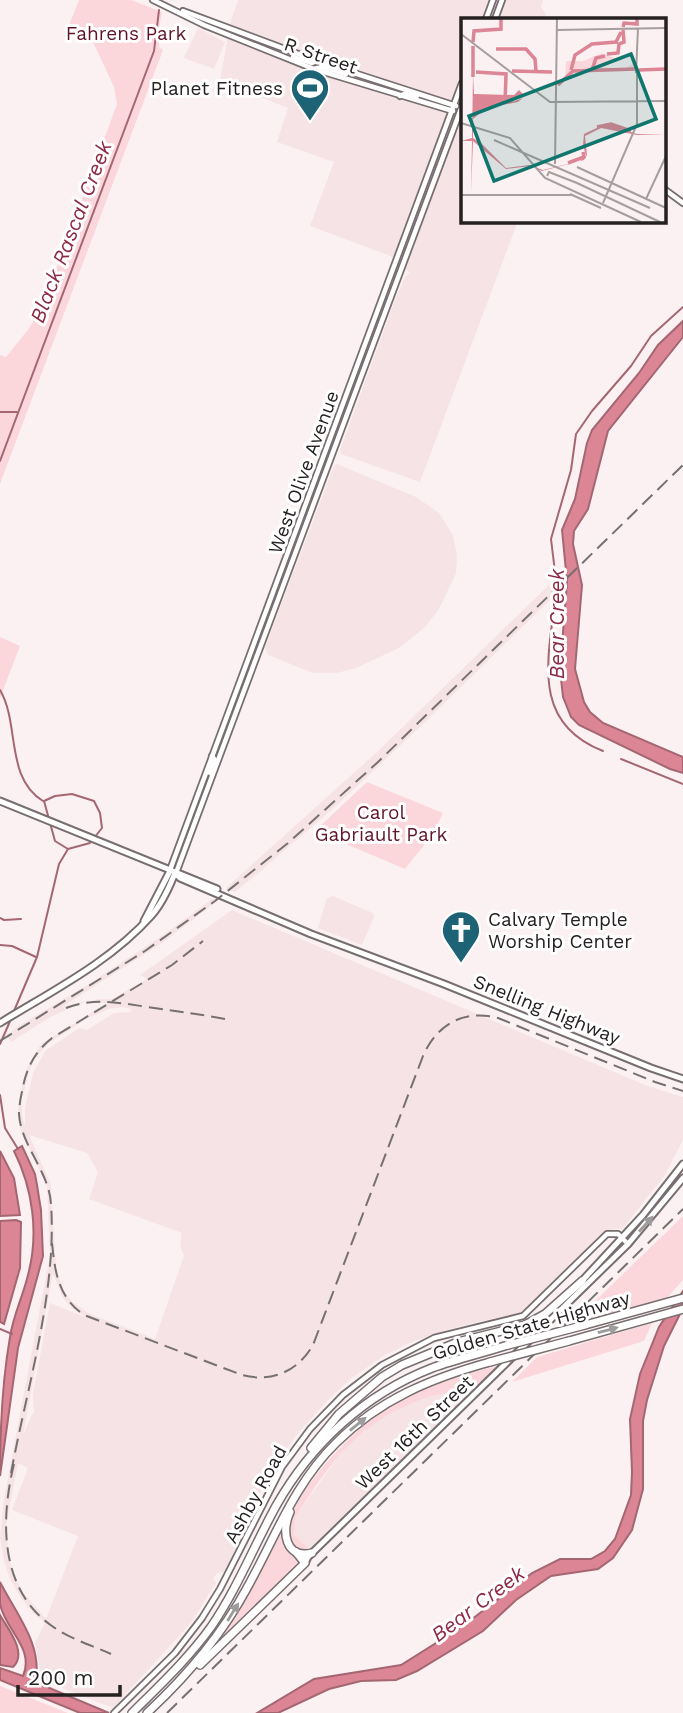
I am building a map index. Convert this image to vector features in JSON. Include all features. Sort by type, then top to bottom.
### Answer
[{"type":"highway","points":[[291,1481],[324,1430],[339,1413],[382,1377],[437,1349],[473,1337],[516,1328],[535,1320],[554,1307],[582,1281]]},
{"type":"highway","name":"Golden State Highway","points":[[132,1713],[186,1658],[211,1626],[244,1572],[291,1481],[309,1456],[333,1431],[367,1403],[393,1386],[433,1368],[683,1298]]},
{"type":"highway","name":"Golden State Highway","points":[[148,1713],[177,1685],[225,1625],[293,1497],[318,1463],[336,1442],[380,1407],[416,1387],[490,1362],[683,1309]]},
{"type":"highway","points":[[177,1685],[305,1563],[286,1542],[288,1517],[316,1469],[336,1442]]},
{"type":"highway","points":[[296,1552],[303,1555],[312,1553]]},
{"type":"main road","name":"R Street","points":[[153,0],[453,108]]},
{"type":"main road","points":[[486,18],[493,0]]},
{"type":"main road","points":[[495,18],[502,0]]},
{"type":"main road","name":"R Street","points":[[176,9],[204,25],[314,69],[400,96],[461,110]]},
{"type":"main road","points":[[285,57],[312,63],[317,61]]},
{"type":"main road","points":[[314,69],[320,67],[343,74],[351,73]]},
{"type":"main road","points":[[370,86],[397,92],[402,89]]},
{"type":"main road","name":"West Olive Avenue","points":[[172,872],[212,755],[461,88]]},
{"type":"main road","points":[[400,96],[421,95]]},
{"type":"main road","name":"West Olive Avenue","points":[[172,872],[211,780],[461,113]]},
{"type":"main road","points":[[666,191],[683,204]]},
{"type":"main road","points":[[211,780],[209,775],[215,760],[212,755]]},
{"type":"main road","name":"Snelling Highway","points":[[0,801],[172,872],[180,878],[322,939],[444,984],[683,1079]]},
{"type":"main road","points":[[1,1022],[107,957],[124,943],[157,909],[172,872]]},
{"type":"main road","name":"West 16th Street","points":[[545,1325],[683,1164]]},
{"type":"main road","name":"West 16th Street","points":[[305,1563],[312,1553],[628,1244],[683,1178]]},
{"type":"main road","name":"Ashby Road","points":[[114,1712],[175,1653],[202,1618],[225,1580],[282,1467],[310,1429],[343,1395],[382,1365],[434,1338],[523,1316],[603,1236],[611,1233],[622,1238]]},
{"type":"main road","points":[[622,1238],[628,1244]]},
{"type":"shaded area","points":[[238,0],[543,0],[541,7],[546,14],[545,18],[461,18],[461,222],[518,222],[420,482],[341,454],[340,450],[395,300],[405,277],[410,273],[393,257],[310,226],[334,162],[277,142],[288,108],[220,81],[231,20]]},
{"type":"shaded area","points":[[198,28],[225,42],[214,69],[184,58]]},
{"type":"shaded area","points":[[683,321],[683,337],[608,431],[588,509],[574,531],[573,544],[582,585],[575,669],[584,702],[590,712],[603,723],[683,757],[683,773],[579,725],[571,717],[563,697],[561,658],[567,581],[562,530],[575,499],[587,443],[592,430],[639,373],[658,345]]},
{"type":"shaded area","points":[[337,464],[416,497],[439,513],[453,535],[457,555],[456,573],[439,609],[425,627],[399,648],[356,668],[337,673],[313,673],[268,655],[265,647]]},
{"type":"shaded area","points":[[551,583],[557,584],[555,595],[338,804],[235,892],[226,888],[377,752]]},
{"type":"shaded area","points":[[333,896],[373,913],[374,917],[362,945],[318,928],[327,898]]},
{"type":"shaded area","points":[[212,899],[220,899],[162,943],[62,1007],[89,1000],[52,1016],[11,1042],[7,1035],[17,1027],[89,984]]},
{"type":"shaded area","points":[[232,910],[645,1085],[683,1097],[683,1140],[665,1175],[623,1228],[608,1230],[602,1234],[522,1312],[457,1327],[414,1341],[385,1355],[353,1377],[329,1399],[299,1432],[272,1469],[246,1520],[232,1558],[224,1572],[217,1573],[213,1579],[216,1583],[191,1623],[113,1708],[42,1680],[35,1643],[45,1623],[21,1598],[10,1579],[0,1538],[4,1499],[50,1255],[47,1186],[21,1131],[18,1114],[26,1070],[41,1044],[107,1003],[91,1002],[96,999],[112,999],[147,979],[140,975]],"holes":[[[109,1009],[132,1009],[131,1012],[114,1013],[87,1030],[79,1028],[45,1051],[33,1073],[25,1108],[25,1127],[22,1099],[35,1058],[49,1043],[86,1019]],[[29,1135],[87,1153],[98,1172],[89,1199],[182,1233],[180,1246],[184,1256],[155,1339],[90,1314],[64,1292],[56,1269],[51,1185]],[[53,1273],[63,1298],[87,1318],[50,1303],[33,1394],[34,1414],[23,1436]],[[18,1463],[28,1468],[12,1510],[78,1536],[46,1619],[21,1590],[9,1559],[6,1526]]]},
{"type":"shaded area","points":[[22,1146],[35,1174],[41,1210],[43,1256],[18,1348],[0,1476],[7,1354],[13,1321],[28,1275],[33,1244],[30,1196],[14,1151]]},
{"type":"shaded area","points":[[0,1151],[14,1178],[20,1215],[0,1216]]},
{"type":"shaded area","points":[[0,1221],[21,1222],[20,1268],[4,1324],[0,1322]]},
{"type":"shaded area","points":[[683,1291],[683,1308],[664,1346],[647,1400],[643,1421],[643,1489],[632,1530],[613,1558],[598,1569],[551,1576],[516,1600],[483,1631],[417,1671],[396,1680],[361,1681],[329,1689],[278,1713],[257,1713],[314,1679],[401,1665],[463,1626],[532,1573],[560,1559],[591,1559],[605,1551],[615,1539],[631,1495],[630,1419],[640,1374],[659,1327]]},
{"type":"shaded area","points":[[448,1391],[459,1403],[310,1550],[294,1534],[296,1516],[340,1454],[364,1431],[391,1413]]},
{"type":"shaded area","points":[[0,1582],[32,1642],[37,1669],[35,1682],[109,1713],[80,1713],[0,1680],[0,1668],[23,1676],[26,1666],[22,1648],[0,1604]]},
{"type":"shaded area","points":[[0,1615],[18,1648],[17,1661],[13,1667],[0,1665]]},
{"type":"green space","name":"Fahrens Park","points":[[79,0],[131,0],[162,12],[159,47],[163,50],[0,484],[0,355],[6,357],[42,308],[117,104],[114,87],[94,44],[90,39],[67,30]]},
{"type":"green space","points":[[0,637],[20,646],[0,698]]},
{"type":"green space","name":"Carol Gabriault Park","points":[[367,782],[443,813],[432,835],[405,869],[315,831]]},
{"type":"green space","points":[[683,1216],[683,1280],[667,1298],[591,1320],[587,1316],[578,1324],[569,1326]]},
{"type":"green space","points":[[652,1323],[644,1341],[512,1382],[537,1357]]},
{"type":"green space","points":[[498,1366],[477,1385],[425,1398],[391,1413],[364,1431],[340,1454],[296,1516],[294,1534],[310,1550],[300,1550],[292,1543],[288,1530],[292,1514],[302,1496],[330,1459],[359,1429],[384,1410],[415,1393],[447,1380]]},
{"type":"green space","points":[[281,1529],[301,1563],[215,1648],[243,1604]]},
{"type":"green space","points":[[0,1686],[68,1713],[0,1713]]},
{"type":"waterway","name":"Black Rascal Creek","points":[[0,461],[154,51],[159,10]]},
{"type":"waterway","name":"Bear Creek","points":[[555,572],[551,539],[571,470],[576,434],[631,366],[651,336],[683,307]]},
{"type":"waterway","points":[[0,412],[17,412]]},
{"type":"waterway","name":"Bear Creek","points":[[555,574],[556,585]]},
{"type":"waterway","name":"Bear Creek","points":[[556,592],[548,663],[549,685],[554,705],[563,723],[579,738],[603,751]]},
{"type":"waterway","name":"Black Rascal Creek","points":[[0,690],[10,718],[23,779],[31,791],[43,801]]},
{"type":"waterway","points":[[621,759],[683,784]]},
{"type":"waterway","name":"Black Rascal Creek","points":[[72,794],[94,801],[100,813],[102,828],[90,843],[68,849],[55,841],[44,801],[55,796],[72,794]]},
{"type":"waterway","name":"Black Rascal Creek","points":[[14,1011],[37,957],[59,864],[68,849]]},
{"type":"waterway","points":[[0,918],[21,919]]},
{"type":"waterway","points":[[0,945],[12,946],[36,957]]},
{"type":"waterway","name":"Black Rascal Creek","points":[[0,1044],[11,1019]]},
{"type":"waterway","name":"Black Rascal Creek","points":[[0,1095],[5,1128],[18,1149]]},
{"type":"waterway","points":[[0,1329],[12,1334]]},
{"type":"railway","points":[[0,1041],[145,951],[215,901],[288,843],[378,762],[683,465]]},
{"type":"railway","points":[[11,1473],[45,1305],[52,1237],[49,1192],[25,1137],[19,1114],[26,1075],[38,1052],[52,1038],[172,965],[203,941]]},
{"type":"railway","points":[[66,1008],[107,1002],[225,1019]]},
{"type":"railway","points":[[52,1243],[59,1283],[68,1300],[84,1315],[242,1375],[274,1376],[300,1362],[313,1345],[423,1056],[436,1035],[444,1028],[463,1018],[498,1018],[683,1091]]},
{"type":"railway","points":[[167,1713],[683,1209]]},
{"type":"railway","points":[[14,1464],[9,1486],[6,1531],[13,1574],[22,1594],[35,1611],[59,1631],[111,1654]]},
{"type":"place","name":"Planet Fitness","points":[[310,122]]},
{"type":"place","name":"Calvary Temple Worship Center","points":[[461,964]]}]
